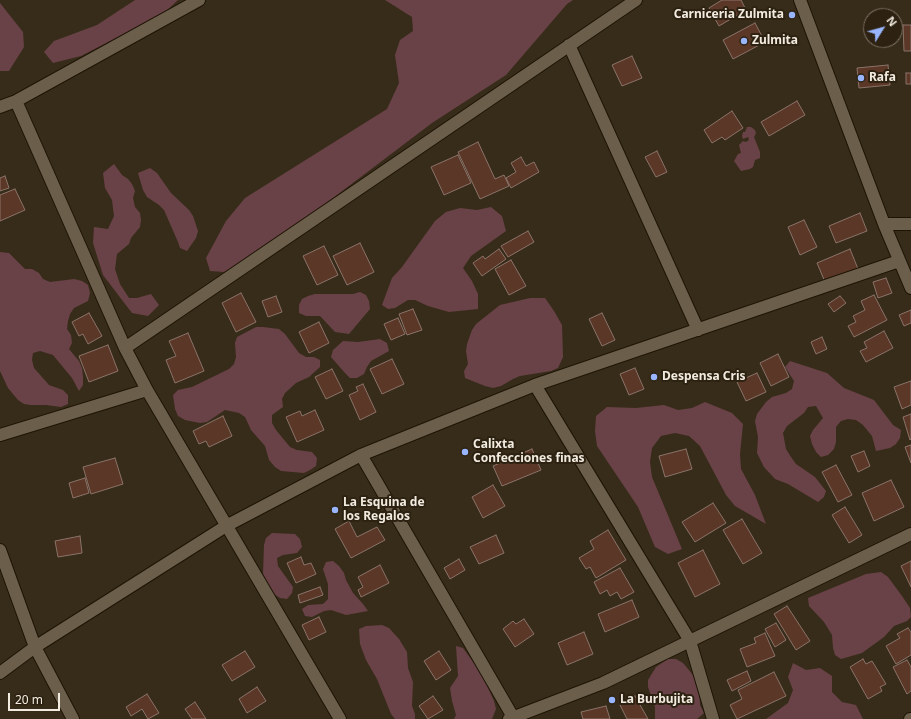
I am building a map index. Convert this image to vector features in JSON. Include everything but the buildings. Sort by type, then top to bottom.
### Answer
[{"type":"street","points":[[0,107],[16,101],[199,0]]},
{"type":"street","points":[[125,348],[636,0]]},
{"type":"street","points":[[800,0],[884,224],[911,288]]},
{"type":"street","points":[[569,45],[698,330]]},
{"type":"street","points":[[16,101],[125,348],[147,390],[340,719]]},
{"type":"street","points":[[884,224],[911,224]]},
{"type":"street","points":[[0,673],[35,647],[226,526],[361,455],[535,385],[899,261]]},
{"type":"street","points":[[535,385],[690,641],[713,719]]},
{"type":"street","points":[[0,435],[147,390]]},
{"type":"street","points":[[361,455],[511,718],[603,683],[911,534]]},
{"type":"street","points":[[0,550],[35,647],[73,719]]},
{"type":"shaded area","points":[[135,0],[178,0],[148,28],[120,36],[81,56],[53,63],[44,52],[54,41],[97,25]]},
{"type":"shaded area","points":[[385,0],[573,0],[567,4],[506,75],[432,123],[246,264],[224,272],[210,271],[206,258],[226,221],[245,198],[387,109],[399,83],[395,55],[400,40],[413,31],[412,17]]},
{"type":"shaded area","points":[[0,3],[23,32],[24,47],[9,71],[0,71]]},
{"type":"shaded area","points":[[747,127],[751,127],[755,130],[756,133],[754,137],[760,152],[760,158],[755,160],[753,167],[741,171],[734,161],[738,154],[741,153],[739,145],[743,141],[746,142],[749,140],[748,137],[743,139],[742,136]]},
{"type":"shaded area","points":[[114,164],[122,175],[132,184],[135,191],[133,198],[135,207],[140,213],[141,220],[140,227],[131,238],[129,244],[117,254],[115,269],[120,284],[129,298],[137,298],[151,294],[159,305],[148,316],[132,313],[103,275],[93,243],[94,227],[108,229],[114,216],[112,200],[105,188],[103,173]]},
{"type":"shaded area","points":[[150,168],[157,173],[171,193],[189,210],[193,216],[198,231],[196,238],[187,251],[180,248],[164,210],[147,197],[143,190],[138,173]]},
{"type":"shaded area","points":[[491,207],[502,216],[506,231],[471,256],[463,268],[472,281],[478,294],[478,309],[449,312],[428,306],[415,300],[408,300],[395,308],[388,309],[382,305],[392,278],[402,267],[435,221],[446,212],[460,208],[477,210]]},
{"type":"shaded area","points":[[0,252],[9,253],[25,269],[32,269],[39,273],[43,279],[50,282],[74,279],[82,281],[88,285],[90,293],[88,301],[74,308],[70,314],[67,329],[71,335],[72,343],[69,349],[79,361],[82,368],[83,385],[79,391],[72,378],[53,355],[40,351],[33,353],[32,360],[34,368],[49,385],[63,390],[68,395],[68,404],[61,407],[24,404],[18,400],[8,388],[0,371]]},
{"type":"shaded area","points":[[360,292],[366,295],[369,301],[370,309],[349,334],[335,332],[320,316],[306,316],[299,313],[299,305],[302,299],[308,296],[315,294],[353,294]]},
{"type":"shaded area","points":[[530,298],[545,298],[562,325],[563,357],[558,368],[551,371],[520,376],[501,386],[493,388],[465,378],[464,371],[468,364],[466,351],[467,344],[476,324],[500,305]]},
{"type":"shaded area","points":[[256,327],[279,329],[285,334],[299,353],[306,357],[314,357],[320,360],[320,367],[309,377],[296,383],[285,393],[282,399],[283,407],[272,415],[272,423],[290,447],[297,450],[312,452],[317,458],[316,466],[304,473],[281,471],[275,467],[269,460],[265,446],[251,430],[245,417],[239,413],[225,410],[207,422],[200,423],[185,420],[178,416],[175,409],[173,395],[178,390],[192,387],[229,369],[234,364],[236,357],[235,343],[237,337]]},
{"type":"shaded area","points":[[380,339],[387,343],[389,351],[371,361],[364,374],[357,378],[350,378],[331,357],[333,350],[343,341],[358,342]]},
{"type":"shaded area","points":[[790,361],[827,373],[844,388],[874,400],[893,425],[901,430],[900,438],[896,444],[890,448],[876,451],[872,436],[863,425],[856,420],[848,419],[841,421],[836,427],[836,442],[834,449],[828,455],[821,457],[816,452],[810,436],[823,418],[816,406],[808,407],[804,413],[787,426],[783,433],[786,449],[796,464],[815,477],[826,491],[824,497],[818,502],[788,484],[775,479],[764,467],[757,453],[758,437],[755,421],[757,414],[772,397],[786,393],[792,389],[794,381],[785,367]]},
{"type":"shaded area","points":[[705,402],[732,413],[743,424],[740,454],[741,469],[755,495],[766,524],[735,506],[726,495],[700,446],[689,436],[675,433],[661,436],[652,448],[650,462],[652,477],[682,549],[668,554],[655,547],[638,507],[597,446],[595,431],[596,416],[607,407],[636,408],[664,405],[678,410],[692,408]]},
{"type":"shaded area","points":[[272,533],[295,534],[300,539],[302,547],[297,553],[283,555],[277,558],[278,566],[293,587],[292,593],[287,599],[280,598],[274,594],[263,574],[264,545],[266,538]]},
{"type":"shaded area","points":[[333,561],[344,573],[353,593],[368,611],[346,615],[331,610],[324,611],[312,617],[305,616],[302,609],[308,605],[323,604],[328,599],[328,584],[323,569],[326,562]]},
{"type":"shaded area","points":[[881,572],[888,577],[910,608],[911,617],[907,621],[894,626],[884,637],[862,653],[841,659],[835,655],[832,635],[824,622],[809,606],[808,598],[866,574]]},
{"type":"shaded area","points":[[382,625],[389,628],[399,639],[407,652],[408,668],[413,682],[412,706],[415,719],[395,719],[391,714],[377,679],[366,660],[360,644],[359,629],[366,626]]},
{"type":"shaded area","points":[[456,646],[463,648],[482,674],[496,709],[492,719],[454,719],[456,715],[450,688],[458,676]]},
{"type":"shaded area","points":[[668,659],[676,659],[683,663],[693,675],[699,690],[700,705],[704,713],[697,719],[655,719],[655,707],[648,687],[648,680],[656,667]]},
{"type":"shaded area","points":[[793,663],[806,670],[820,668],[832,676],[832,692],[842,702],[856,705],[863,719],[766,719],[788,703],[793,690],[788,677]]},
{"type":"place","name":"Carniceria Zulmita","points":[[792,15]]},
{"type":"place","name":"Zulmita","points":[[744,41]]},
{"type":"place","name":"Rafa","points":[[861,78]]},
{"type":"place","name":"Despensa Cris","points":[[654,377]]},
{"type":"place","name":"Calixta Confecciones finas","points":[[465,452]]},
{"type":"place","name":"La Esquina de los Regalos","points":[[335,510]]},
{"type":"place","name":"La Burbujita","points":[[612,700]]}]
